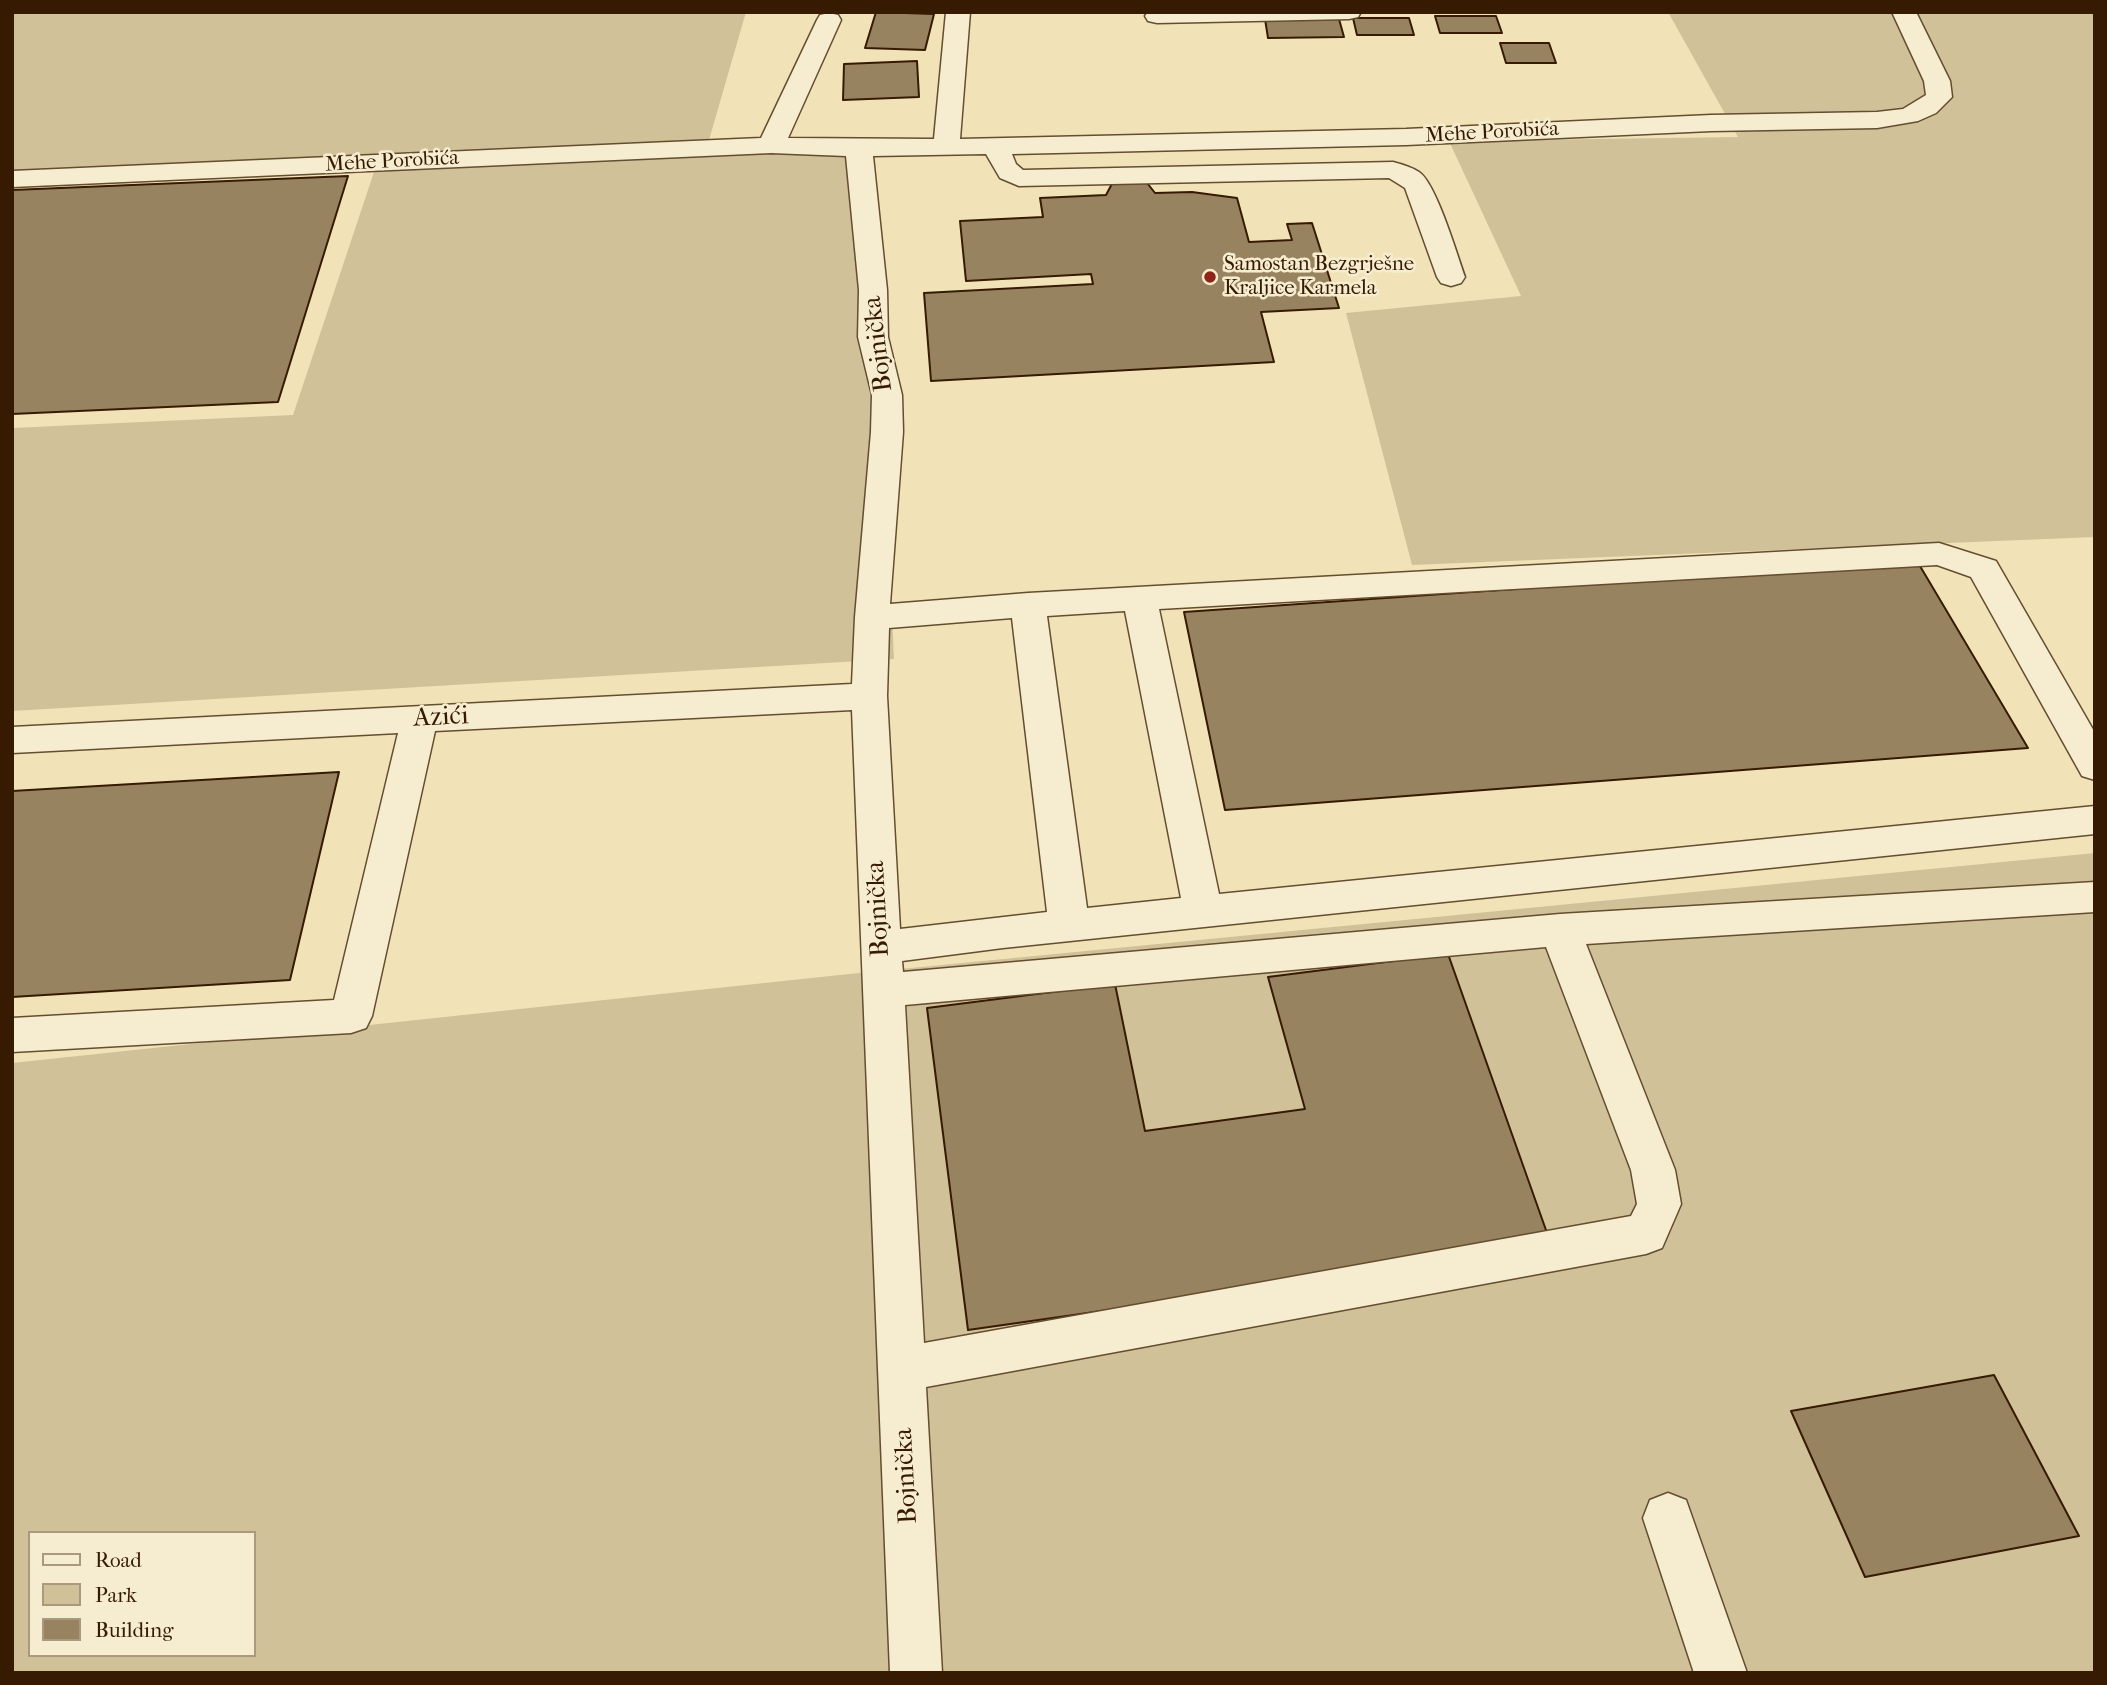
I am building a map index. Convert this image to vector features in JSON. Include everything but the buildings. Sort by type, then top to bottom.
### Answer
[{"type":"street","points":[[946,147],[958,12]]},
{"type":"street","points":[[1157,16],[1349,12]]},
{"type":"street","name":"Mehe Porobića","points":[[12,179],[771,145],[859,148],[1317,139],[1711,123],[1877,120],[1909,116],[1927,108],[1939,97],[1937,81],[1904,12]]},
{"type":"street","points":[[771,145],[829,20]]},
{"type":"street","points":[[1317,139],[1319,170]]},
{"type":"street","points":[[997,146],[1000,160],[1009,174],[1019,178],[1394,170],[1411,178],[1418,187],[1451,277]]},
{"type":"street","name":"Bojnička","points":[[859,148],[873,290],[873,337],[887,396],[887,432],[872,617],[869,696],[916,1673]]},
{"type":"street","points":[[872,617],[1028,605],[1939,554],[1962,559],[1984,569],[2095,766]]},
{"type":"street","points":[[1140,600],[1203,911]]},
{"type":"street","points":[[1028,605],[1069,925]]},
{"type":"street","name":"Azići","points":[[12,740],[869,696]]},
{"type":"street","points":[[12,1035],[351,1016],[420,719]]},
{"type":"street","points":[[881,948],[1069,925],[2095,820]]},
{"type":"street","points":[[883,990],[1560,930],[2095,897]]},
{"type":"street","points":[[902,1368],[1646,1234],[1659,1204],[1653,1170],[1560,930]]},
{"type":"street","points":[[1668,1518],[1721,1673]]},
{"type":"green space","points":[[12,12],[746,12],[707,147],[870,147],[894,659],[12,711],[12,428],[293,415],[377,163],[12,174]]},
{"type":"green space","points":[[1668,12],[2095,12],[2095,537],[1412,565],[1346,313],[1521,296],[1449,141],[1738,137]]},
{"type":"green space","points":[[2095,853],[2095,1673],[12,1673],[12,1063],[849,974]]},
{"type":"place","name":"Samostan Bezgrješne Kraljice Karmela","points":[[1210,277]]}]
